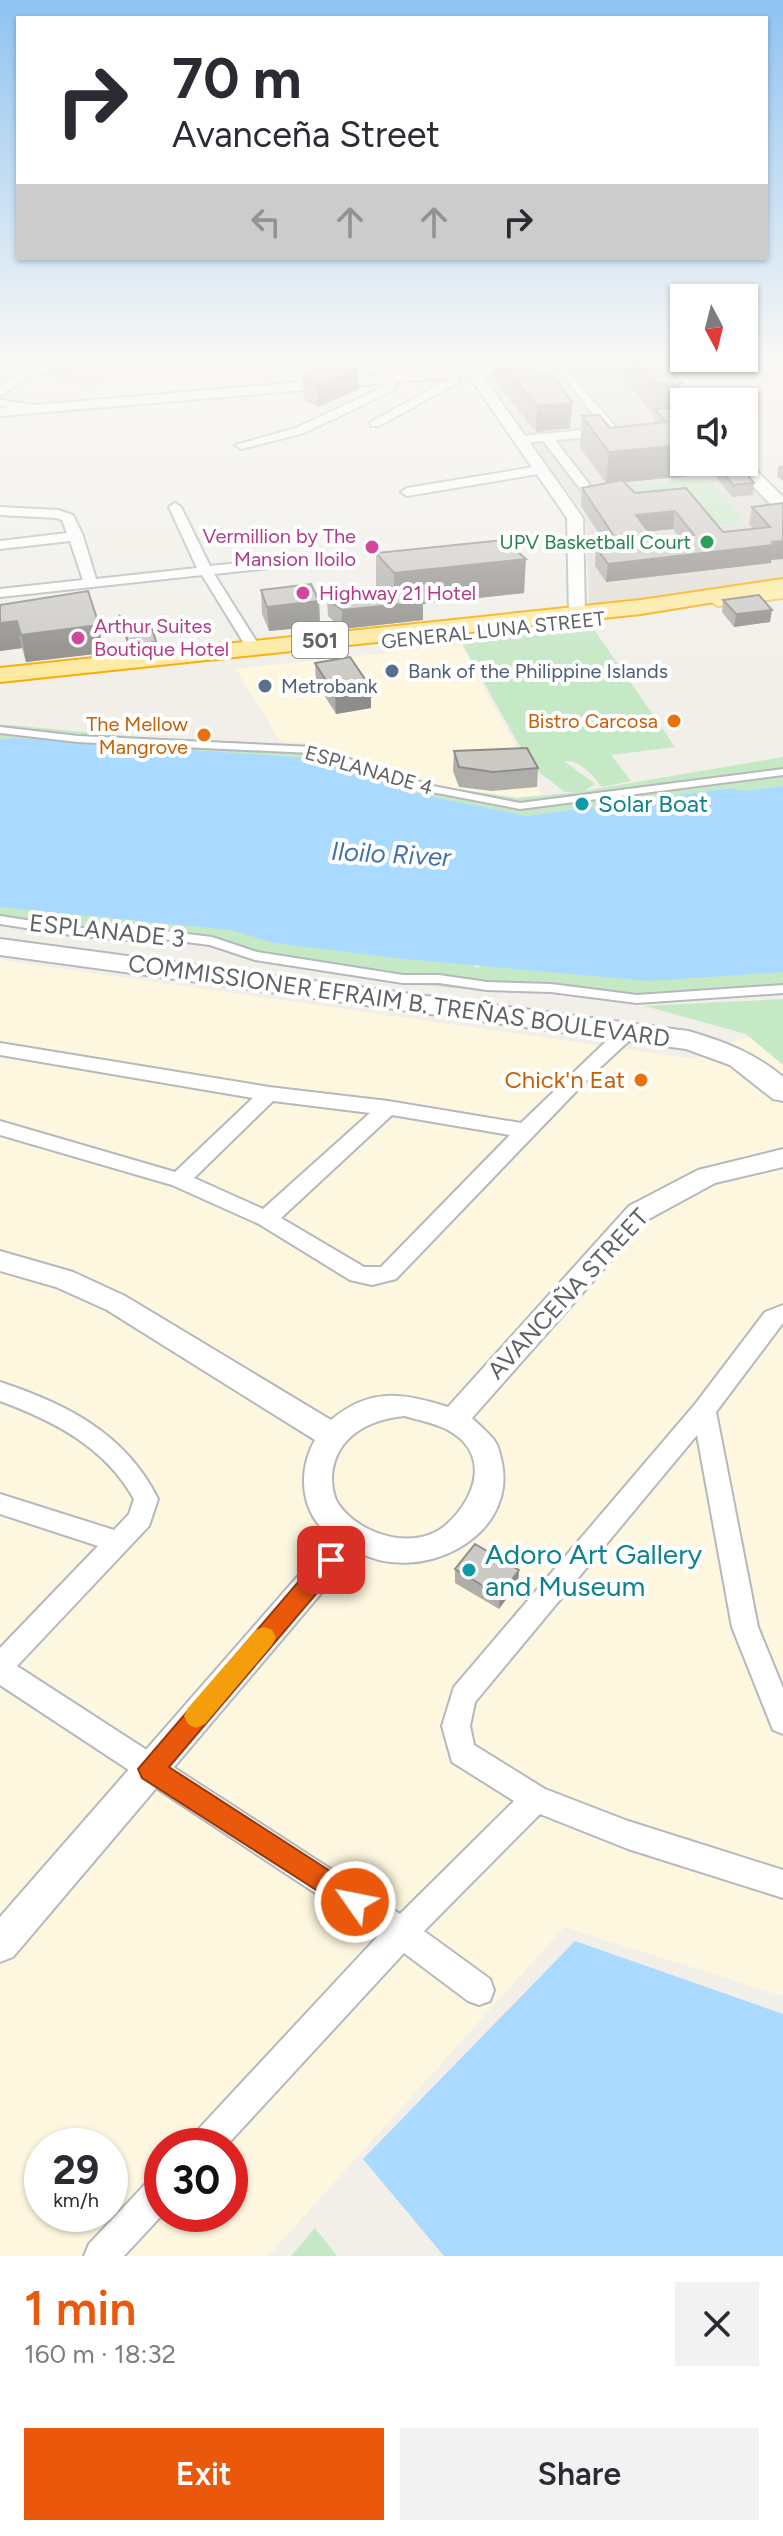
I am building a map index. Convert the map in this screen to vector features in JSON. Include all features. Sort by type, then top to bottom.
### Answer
[{"type":"highway","name":"GENERAL LUNA STREET","points":[[0,675],[208,657],[253,647],[652,609],[783,585]]},
{"type":"highway","name":"GENERAL LUNA STREET","points":[[0,683],[208,657],[783,595]]},
{"type":"main road","points":[[760,468],[783,492]]},
{"type":"main road","points":[[752,476],[783,507]]},
{"type":"main road","name":"COMMISSIONER EFRAIM B. TREÑAS BOULEVARD","points":[[0,947],[688,1040],[737,1055],[758,1068],[783,1092]]},
{"type":"street","points":[[571,468],[586,488]]},
{"type":"street","points":[[407,492],[540,470],[575,518],[577,614]]},
{"type":"street","points":[[175,507],[205,570],[253,647]]},
{"type":"street","points":[[0,511],[65,516],[77,536],[91,583]]},
{"type":"street","points":[[0,545],[77,536]]},
{"type":"street","points":[[0,593],[278,563]]},
{"type":"street","name":"ESPLANADE 4","points":[[0,730],[78,739],[312,750],[431,789],[520,806],[783,772]]},
{"type":"street","name":"ESPLANADE 3","points":[[0,920],[71,931],[130,936],[154,934],[212,941],[255,956],[403,979],[551,988],[637,999],[783,989]]},
{"type":"street","points":[[0,1128],[179,1180],[266,1219],[358,1274],[372,1277],[388,1273],[627,1032]]},
{"type":"street","points":[[0,1049],[269,1094],[388,1108],[526,1131]]},
{"type":"street","points":[[179,1180],[269,1094]]},
{"type":"street","points":[[266,1219],[388,1108]]},
{"type":"street","name":"AVANCEÑA STREET","points":[[455,1418],[638,1213],[660,1198],[693,1183],[757,1162],[783,1158]]},
{"type":"street","points":[[0,1261],[64,1279],[116,1303],[333,1436]]},
{"type":"street","points":[[783,1314],[773,1318],[704,1410],[463,1696],[456,1726],[462,1753],[536,1799],[628,1835],[783,1884]]},
{"type":"street","points":[[0,1391],[47,1408],[106,1443],[137,1479],[146,1499],[140,1519],[0,1668],[402,1933],[479,1990]]},
{"type":"street","points":[[405,1405],[431,1408],[455,1418],[476,1436],[489,1458],[492,1484],[484,1509],[467,1530],[441,1545],[410,1552],[379,1549],[351,1537],[331,1519],[319,1497],[316,1474],[322,1451],[333,1436],[355,1417],[379,1407],[405,1405]]},
{"type":"street","points":[[704,1410],[745,1627],[783,1721]]},
{"type":"street","points":[[0,1504],[118,1542]]},
{"type":"street","points":[[0,1944],[351,1537]]},
{"type":"street","points":[[221,2128],[402,1933],[536,1799]]},
{"type":"street","points":[[101,2256],[144,2210]]},
{"type":"shaded area","points":[[551,468],[670,468],[670,476],[742,476],[769,505],[783,513],[783,581],[589,607],[586,516]]},
{"type":"shaded area","points":[[461,645],[542,795],[517,797],[430,785],[310,743],[280,741],[236,669]]},
{"type":"shaded area","points":[[0,960],[694,1059],[737,1040],[783,1032],[783,1996],[564,1927],[268,2256],[0,2256]]},
{"type":"green space","points":[[707,477],[744,522],[711,525],[644,505],[629,485]]},
{"type":"green space","points":[[591,625],[675,747],[611,755],[631,781],[602,787],[581,766],[564,761],[595,784],[584,791],[783,757],[783,786],[744,791],[731,788],[527,816],[0,744],[0,726],[10,725],[149,738],[312,745],[430,785],[517,798],[579,792],[565,792],[531,766],[460,640]]},
{"type":"green space","points":[[0,893],[457,956],[478,968],[501,952],[783,951],[783,994],[638,1003],[551,993],[484,991],[402,983],[252,960],[208,945],[54,934],[0,925]]},
{"type":"green space","points":[[783,999],[783,1065],[746,1034],[645,1006]]},
{"type":"green space","points":[[315,2228],[337,2256],[291,2256]]},
{"type":"water","name":"Iloilo River","points":[[14,738],[309,758],[419,794],[527,816],[731,788],[744,791],[783,786],[783,972],[649,981],[395,958],[274,943],[231,930],[0,907],[0,740]]},
{"type":"water","points":[[575,1941],[783,2014],[783,2256],[444,2256],[363,2159]]},
{"type":"building","points":[[726,476],[748,476],[754,483],[733,485]]},
{"type":"building","points":[[622,480],[635,493],[686,488],[723,532],[770,527],[752,507],[783,503],[783,541],[772,542],[773,545],[608,564],[596,547],[620,545],[582,488]],"holes":[[[675,511],[694,535],[654,539],[636,515]]]},
{"type":"building","points":[[504,540],[526,559],[394,573],[376,553]]},
{"type":"building","points":[[311,584],[319,601],[267,607],[261,590]]},
{"type":"building","points":[[403,590],[423,602],[342,610],[327,598]]},
{"type":"building","points":[[88,591],[99,625],[21,635],[17,621],[0,623],[0,605]]},
{"type":"building","points":[[759,595],[772,610],[736,614],[723,600]]},
{"type":"building","points":[[120,616],[138,626],[151,624],[156,642],[129,645]]},
{"type":"building","points":[[350,657],[371,688],[335,695],[315,663]]},
{"type":"building","points":[[527,748],[538,768],[493,772],[459,767],[454,751]]},
{"type":"building","points":[[475,1544],[519,1570],[500,1596],[455,1569]]},
{"type":"slow traffic","points":[[196,1716],[264,1637]]},
{"type":"place","name":"UPV Basketball Court","points":[[707,542]]},
{"type":"place","name":"Vermillion by The Mansion Iloilo","points":[[372,547]]},
{"type":"place","name":"Highway 21 Hotel","points":[[303,593]]},
{"type":"place","name":"Arthur Suites Boutique Hotel","points":[[78,638]]},
{"type":"place","name":"Bank of the Philippine Islands","points":[[392,671]]},
{"type":"place","name":"Metrobank","points":[[265,686]]},
{"type":"place","name":"Bistro Carcosa","points":[[674,721]]},
{"type":"place","name":"The Mellow Mangrove","points":[[204,735]]},
{"type":"place","name":"Solar Boat","points":[[582,804]]},
{"type":"place","name":"Chick'n Eat","points":[[641,1080]]},
{"type":"place","name":"Adoro Art Gallery and Museum","points":[[469,1570]]},
{"type":"route","points":[[331,1560],[151,1769],[355,1902]]}]
